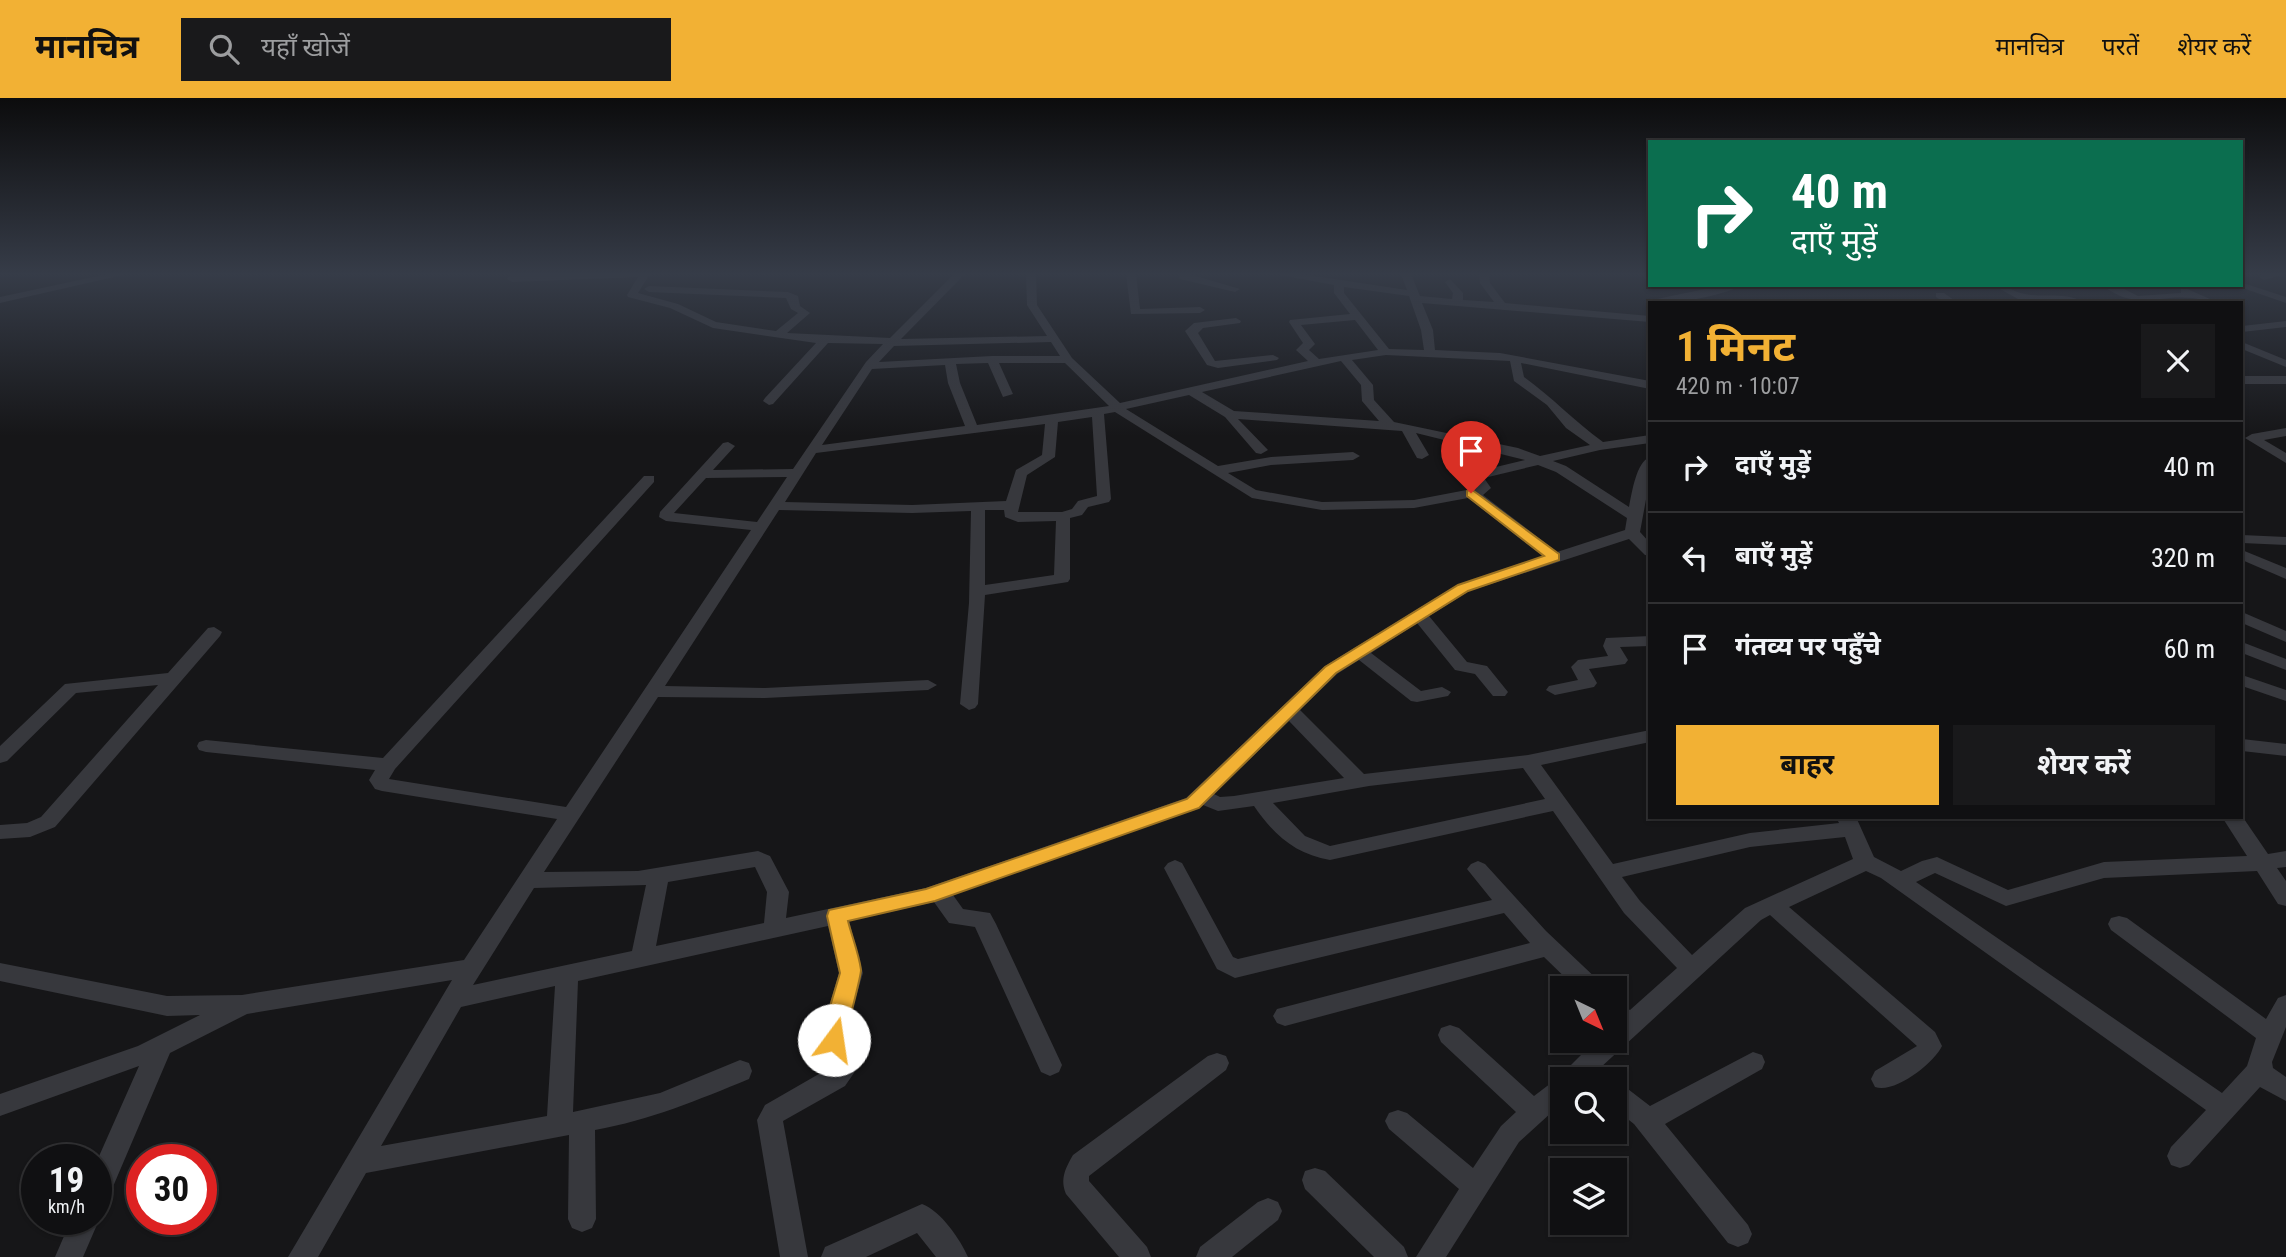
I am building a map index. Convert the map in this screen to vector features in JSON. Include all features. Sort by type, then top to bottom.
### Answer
[{"type":"street","points":[[733,328],[822,340],[892,342],[1053,339]]},
{"type":"street","points":[[778,335],[786,328]]},
{"type":"street","points":[[303,1257],[471,968],[869,366],[907,328]]},
{"type":"street","points":[[1046,328],[1068,360],[1118,409],[1252,494],[1322,506],[1414,504],[1484,488],[1476,476],[1478,475],[1600,446],[1648,439]]},
{"type":"street","points":[[1197,328],[1191,331],[1211,363],[1218,365],[1273,358]]},
{"type":"street","points":[[1298,328],[1309,344],[1302,351],[1317,363]]},
{"type":"street","points":[[1367,328],[1387,352]]},
{"type":"street","points":[[1426,328],[1430,352]]},
{"type":"street","points":[[769,401],[822,340]]},
{"type":"street","points":[[2243,345],[2286,364]]},
{"type":"street","points":[[1283,347],[1267,351],[1287,370]]},
{"type":"street","points":[[812,450],[1098,413],[1317,363],[1387,352],[1430,352],[1516,359],[1648,384]]},
{"type":"street","points":[[1345,358],[1367,385],[1368,401],[1389,425]]},
{"type":"street","points":[[869,366],[992,359],[1068,360]]},
{"type":"street","points":[[992,359],[1007,394]]},
{"type":"street","points":[[1516,359],[1518,378],[1551,402],[1571,425],[1600,446]]},
{"type":"street","points":[[950,361],[954,383],[973,430]]},
{"type":"street","points":[[2243,380],[2286,380]]},
{"type":"street","points":[[1192,392],[1231,415],[1406,427],[1502,448],[1542,460],[1634,525],[1648,549]]},
{"type":"street","points":[[1052,420],[1048,457],[1021,473],[1010,514],[1018,518],[1063,516],[1077,512],[1083,504],[1104,499],[1098,413]]},
{"type":"street","points":[[1231,415],[1231,419],[1261,450]]},
{"type":"street","points":[[1406,427],[1422,455]]},
{"type":"street","points":[[2245,435],[2286,433]]},
{"type":"street","points":[[2245,435],[2286,459]]},
{"type":"street","points":[[728,446],[667,512],[666,517],[761,527]]},
{"type":"street","points":[[1215,471],[1271,461],[1353,456]]},
{"type":"street","points":[[1634,525],[1640,487],[1648,466]]},
{"type":"street","points":[[702,474],[797,473]]},
{"type":"street","points":[[572,815],[383,784],[379,779],[388,765],[649,479]]},
{"type":"street","points":[[1471,493],[1554,557]]},
{"type":"street","points":[[775,506],[912,509],[1012,505]]},
{"type":"street","points":[[969,704],[977,591],[978,507]]},
{"type":"street","points":[[977,591],[1062,579],[1063,516]]},
{"type":"street","points":[[453,999],[939,892],[1193,803],[1331,670],[1463,588],[1554,557],[1634,525]]},
{"type":"street","points":[[2243,539],[2286,541]]},
{"type":"street","points":[[2243,554],[2286,574]]},
{"type":"street","points":[[1419,615],[1461,666],[1481,670],[1499,692]]},
{"type":"street","points":[[2243,617],[2286,637]]},
{"type":"street","points":[[0,832],[30,830],[48,822],[215,632]]},
{"type":"street","points":[[1555,690],[1588,683],[1580,667],[1584,664],[1619,660],[1611,646],[1612,642],[1648,641]]},
{"type":"street","points":[[2243,647],[2286,665]]},
{"type":"street","points":[[1358,653],[1375,662],[1418,697],[1442,692]]},
{"type":"street","points":[[0,757],[71,688],[175,678]]},
{"type":"street","points":[[2243,680],[2286,696]]},
{"type":"street","points":[[653,691],[765,694],[928,685]]},
{"type":"street","points":[[1289,709],[1359,781]]},
{"type":"street","points":[[1199,795],[1218,804],[1359,781],[1528,761],[1648,736]]},
{"type":"street","points":[[2243,745],[2286,750]]},
{"type":"street","points":[[206,746],[388,765]]},
{"type":"street","points":[[1528,761],[1639,916],[1692,969]]},
{"type":"street","points":[[1259,798],[1280,829],[1315,850],[1331,853],[1558,803]]},
{"type":"street","points":[[2233,819],[2286,898]]},
{"type":"street","points":[[1607,873],[1750,839],[1849,823],[1864,855],[1858,868],[1773,905],[1746,920],[1692,969],[1628,1021]]},
{"type":"street","points":[[529,880],[657,877],[758,859],[763,861],[778,892],[774,929]]},
{"type":"street","points":[[1900,881],[1929,866],[1937,865],[2006,898],[2074,876],[2106,870],[2263,863],[2286,859]]},
{"type":"street","points":[[1863,860],[1900,881],[2224,1109]]},
{"type":"street","points":[[1175,868],[1225,963],[1235,969],[1508,904]]},
{"type":"street","points":[[1478,869],[1547,947],[1578,976]]},
{"type":"street","points":[[642,958],[657,877]]},
{"type":"street","points":[[939,892],[957,917],[982,919],[1050,1065]]},
{"type":"street","points":[[1773,905],[1926,1039],[1930,1046],[1927,1052],[1884,1079]]},
{"type":"street","points":[[794,1257],[770,1120],[774,1113],[836,1078],[844,1070],[834,1040],[834,1030],[851,973],[836,916]]},
{"type":"street","points":[[2119,924],[2270,1035]]},
{"type":"street","points":[[1285,1016],[1547,947]]},
{"type":"street","points":[[0,972],[167,1006],[242,1005],[471,968]]},
{"type":"street","points":[[567,974],[570,1124],[582,1219]]},
{"type":"street","points":[[0,1105],[160,1047],[242,1005]]},
{"type":"street","points":[[2286,1005],[2258,1060],[2260,1070],[2286,1090]]},
{"type":"street","points":[[1450,1035],[1534,1112]]},
{"type":"street","points":[[112,1157],[160,1047]]},
{"type":"street","points":[[1647,1121],[1753,1062]]},
{"type":"street","points":[[1138,1257],[1076,1185],[1076,1175],[1082,1164],[1217,1063]]},
{"type":"street","points":[[2180,1156],[2260,1070]]},
{"type":"street","points":[[358,1162],[633,1112],[740,1071]]},
{"type":"street","points":[[1430,1257],[1510,1134],[1550,1100]]},
{"type":"street","points":[[1627,1104],[1647,1121],[1738,1234]]},
{"type":"street","points":[[1398,1121],[1476,1187]]},
{"type":"street","points":[[1315,1180],[1394,1257]]},
{"type":"street","points":[[1210,1257],[1268,1212]]},
{"type":"street","points":[[835,1257],[922,1217],[954,1257]]},
{"type":"street","points":[[69,1257],[79,1235]]},
{"type":"route","points":[[834,1040],[834,1030],[851,973],[836,916],[928,895],[1193,803],[1331,670],[1463,588],[1554,557],[1471,493]]}]
